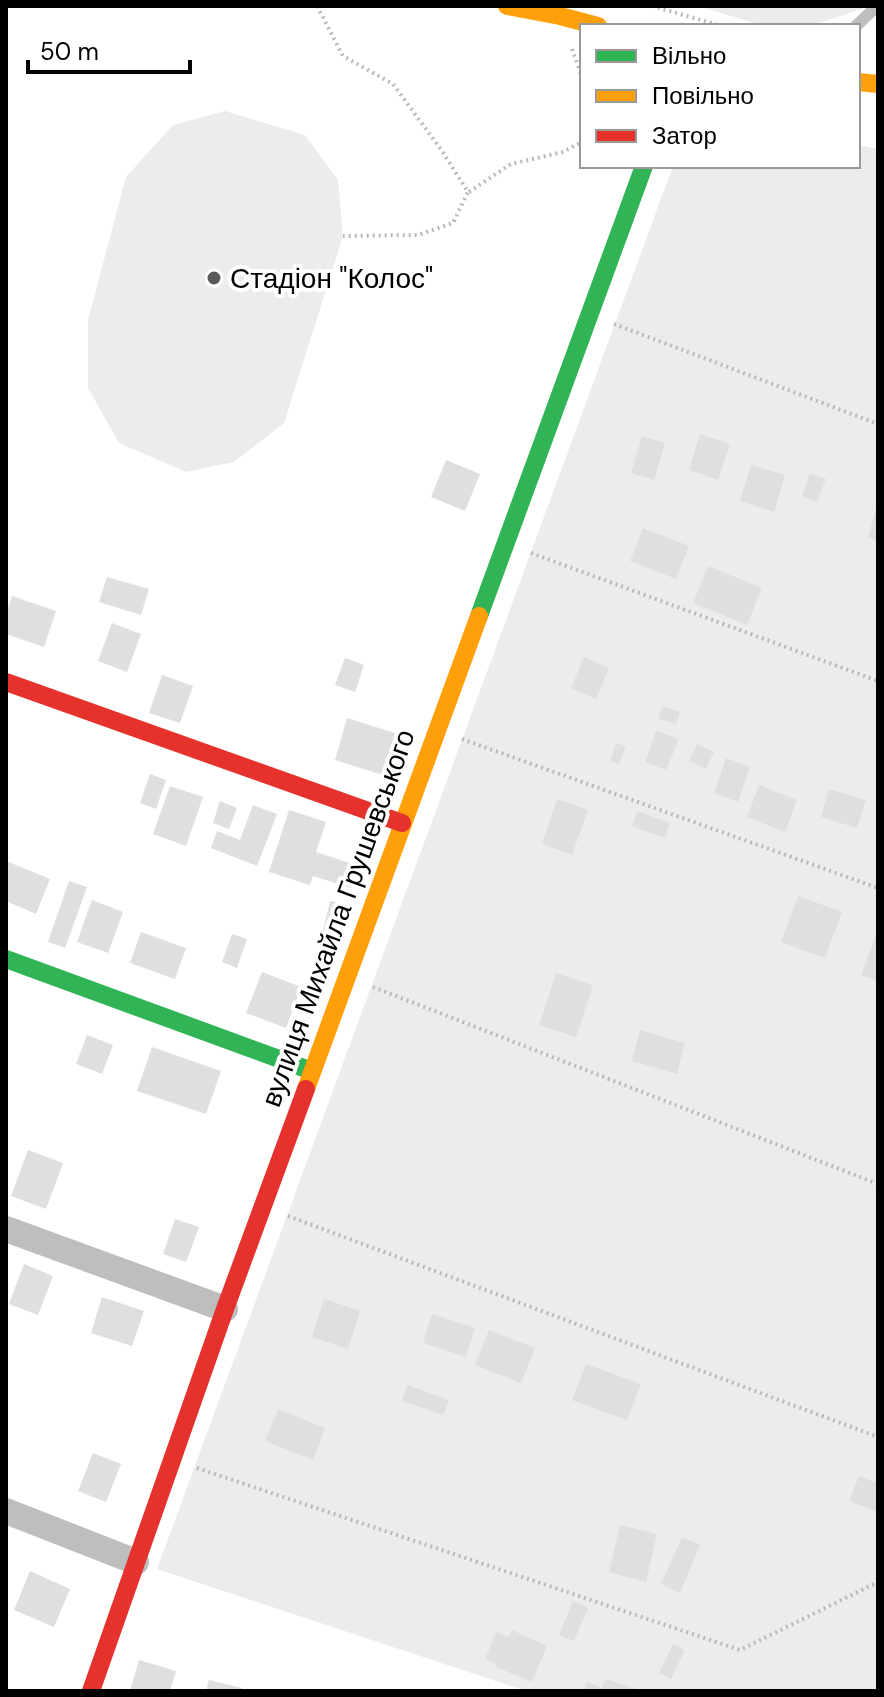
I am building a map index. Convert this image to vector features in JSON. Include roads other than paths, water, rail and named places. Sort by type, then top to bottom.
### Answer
[{"type":"street","points":[[507,6],[590,24]]},
{"type":"street","name":"вулиця Михайла Грушевського","points":[[91,1691],[262,1206],[643,168]]},
{"type":"street","points":[[6,682],[402,823]]},
{"type":"street","points":[[6,959],[312,1071]]},
{"type":"street","points":[[6,1229],[225,1309]]},
{"type":"street","points":[[6,1511],[136,1562]]},
{"type":"lane","points":[[858,24],[877,6]]},
{"type":"place","name":"Стадіон \"Колос\"","points":[[214,278]]}]
